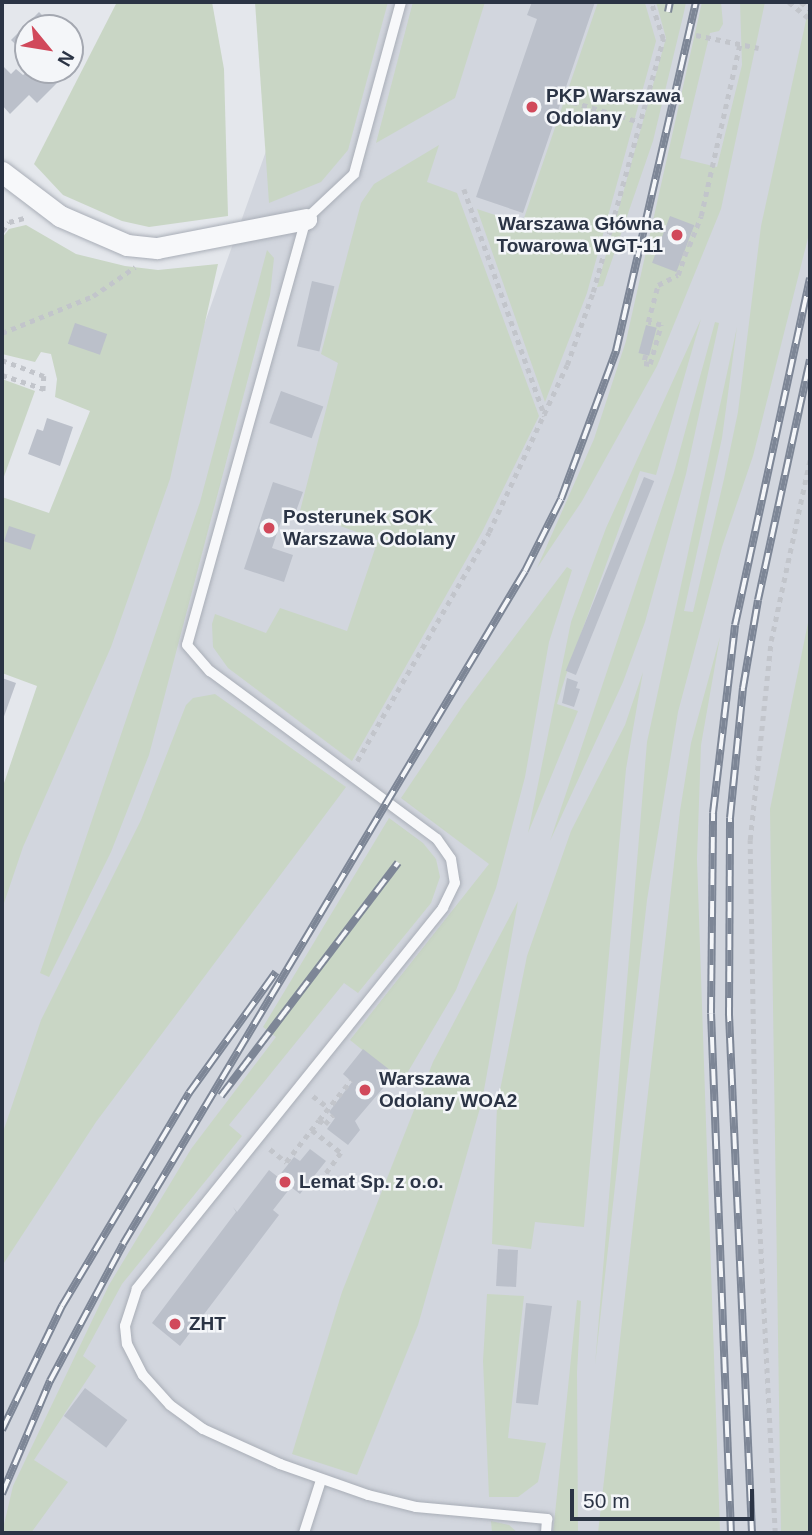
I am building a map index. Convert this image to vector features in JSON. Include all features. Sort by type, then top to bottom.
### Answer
[{"type":"street","points":[[2,174],[37,201],[85,229],[127,245],[157,248],[306,219]]},
{"type":"lane","points":[[401,2],[354,174],[306,219],[187,645],[210,671],[437,839],[451,859],[455,883],[443,908],[137,1289],[125,1326],[134,1362],[170,1405],[223,1438],[321,1479],[396,1503],[547,1519],[546,1533]]},
{"type":"lane","points":[[304,1533],[321,1479]]},
{"type":"path","points":[[349,774],[489,532],[545,417],[593,292],[663,40],[651,2]]},
{"type":"path","points":[[789,2],[810,19]]},
{"type":"path","points":[[801,2],[810,9]]},
{"type":"path","points":[[696,34],[759,48]]},
{"type":"path","points":[[646,355],[644,363],[650,364],[661,325],[648,322],[658,285],[678,275],[701,216],[740,43]]},
{"type":"path","points":[[563,99],[640,122]]},
{"type":"path","points":[[464,189],[545,417]]},
{"type":"path","points":[[2,333],[93,296],[157,248]]},
{"type":"path","points":[[2,360],[36,370],[44,376],[44,392],[2,375]]},
{"type":"path","points":[[775,1533],[755,1134],[750,840],[771,641],[810,459]]},
{"type":"path","points":[[270,1149],[286,1162],[351,1080]]},
{"type":"path","points":[[313,1096],[329,1108]]},
{"type":"path","points":[[319,1120],[325,1124],[333,1115]]},
{"type":"path","points":[[312,1130],[341,1153],[319,1183],[326,1189]]},
{"type":"shaded area","points":[[270,2],[810,2],[810,1533],[2,1533],[2,891],[270,140]]},
{"type":"green space","points":[[117,2],[212,2],[224,69],[228,216],[149,227],[122,221],[63,195],[34,164],[75,84],[84,84],[84,66]]},
{"type":"green space","points":[[255,2],[388,2],[348,150],[321,182],[269,203]]},
{"type":"green space","points":[[413,2],[485,2],[455,98],[376,143]]},
{"type":"green space","points":[[598,2],[645,3],[656,41],[587,293],[545,402],[477,209],[522,224]]},
{"type":"green space","points":[[656,2],[686,2],[653,141],[603,286],[597,287],[666,38]]},
{"type":"green space","points":[[702,2],[721,2],[723,24],[719,31],[710,33],[680,158],[717,167],[742,65],[740,2],[765,2],[721,209],[657,366],[582,501],[537,568],[594,439],[626,341]]},
{"type":"green space","points":[[810,2],[810,230],[753,456],[722,547],[678,712],[647,900],[595,1365],[647,742],[737,327],[722,438],[684,611],[693,612],[724,479],[738,412],[761,226]]},
{"type":"green space","points":[[439,145],[427,182],[457,193],[539,416],[482,532],[352,761],[228,668],[213,647],[212,624],[215,614],[266,633],[280,608],[347,631],[378,540],[300,511],[338,363],[321,354],[361,203],[374,184]]},
{"type":"green space","points":[[26,225],[76,254],[125,266],[158,270],[218,264],[170,479],[111,647],[23,847],[2,909],[2,789],[37,686],[2,673],[2,497],[49,513],[90,411],[55,397],[57,379],[51,354],[41,352],[35,362],[2,354],[2,238],[9,229]]},
{"type":"green space","points":[[267,250],[274,258],[270,295],[149,755],[111,852],[49,977],[40,973],[200,502]]},
{"type":"green space","points":[[701,319],[656,475],[640,471],[566,675],[557,704],[578,711],[528,833],[571,622],[606,528]]},
{"type":"green space","points":[[715,322],[719,323],[686,474],[645,622],[623,682],[550,841],[674,472]]},
{"type":"green space","points":[[2,379],[35,391],[2,482]]},
{"type":"green space","points":[[567,567],[572,570],[549,642],[525,777],[496,888],[456,990],[402,1082],[350,1040],[489,864],[401,798],[464,704]]},
{"type":"green space","points":[[810,613],[810,1533],[781,1533],[770,809]]},
{"type":"green space","points":[[720,637],[701,745],[697,859],[720,1533],[598,1533],[680,811],[691,743]]},
{"type":"green space","points":[[643,672],[626,769],[584,1227],[535,1222],[531,1249],[492,1244],[497,1105],[527,956],[571,831],[625,725]]},
{"type":"green space","points":[[215,694],[346,787],[96,1122],[2,1266],[2,1135],[41,1020],[141,820],[186,705],[193,698]]},
{"type":"green space","points":[[389,818],[423,843],[436,859],[440,877],[431,903],[358,993],[344,983],[229,1125],[242,1136],[122,1284],[83,1356],[96,1366],[34,1460],[68,1482],[31,1533],[2,1533],[13,1486],[109,1285],[191,1149],[276,1037],[263,1027]]},
{"type":"green space","points":[[518,901],[482,1101],[418,1325],[357,1475],[292,1454],[342,1292],[433,1062]]},
{"type":"green space","points":[[487,1294],[524,1296],[508,1438],[546,1443],[538,1482],[518,1497],[489,1497],[483,1361]]},
{"type":"green space","points":[[577,1300],[581,1301],[577,1372],[578,1533],[553,1533]]},
{"type":"green space","points":[[491,1521],[509,1525],[518,1533],[492,1533]]},
{"type":"building","name":"PKP Warszawa Odolany","points":[[532,2],[595,2],[523,213],[476,197],[537,19],[527,15]]},
{"type":"building","points":[[2,65],[11,74],[14,71],[14,84],[56,84],[37,103],[29,95],[10,114],[2,105]]},
{"type":"building","name":"Warszawa Główna Towarowa WGT-11","points":[[670,216],[694,225],[676,272],[652,263]]},
{"type":"building","points":[[312,281],[334,286],[319,351],[297,346]]},
{"type":"building","points":[[75,323],[107,334],[100,355],[68,344]]},
{"type":"building","points":[[646,325],[657,328],[649,356],[638,353]]},
{"type":"building","points":[[281,391],[323,406],[312,438],[269,423]]},
{"type":"building","points":[[47,418],[73,427],[60,466],[28,454],[37,429],[43,431]]},
{"type":"building","points":[[644,477],[654,481],[576,675],[566,671]]},
{"type":"building","name":"Posterunek SOK Warszawa Odolany","points":[[273,482],[303,492],[295,514],[285,510],[272,548],[293,555],[284,582],[244,569]]},
{"type":"building","points":[[9,526],[36,535],[31,550],[4,541]]},
{"type":"building","points":[[2,678],[16,683],[2,722]]},
{"type":"building","points":[[567,678],[578,682],[576,688],[580,689],[574,707],[562,703]]},
{"type":"building","name":"Warszawa Odolany WOA2","points":[[363,1049],[395,1074],[355,1121],[360,1130],[348,1145],[327,1129],[335,1118],[329,1112],[352,1082],[343,1074]]},
{"type":"building","points":[[310,1149],[326,1161],[300,1194],[291,1187],[273,1210],[279,1215],[180,1346],[152,1323],[236,1212],[233,1207],[237,1212],[269,1170],[278,1177],[294,1157],[300,1161]]},
{"type":"building","points":[[498,1249],[518,1250],[516,1287],[496,1286]]},
{"type":"building","points":[[526,1303],[552,1306],[538,1405],[516,1403]]},
{"type":"building","points":[[85,1388],[127,1420],[106,1448],[64,1416]]},
{"type":"railway","points":[[668,12],[670,2]]},
{"type":"railway","points":[[2,1494],[50,1381],[123,1244],[525,571],[561,499],[616,351],[696,2]]},
{"type":"railway","points":[[731,1533],[711,1013],[713,813],[735,625],[810,278]]},
{"type":"railway","points":[[752,1533],[729,1014],[730,818],[743,688],[758,600],[810,360]]},
{"type":"railway","points":[[221,1096],[398,863]]},
{"type":"railway","points":[[2,1430],[62,1306],[189,1093],[276,972]]},
{"type":"place","name":"PKP Warszawa Odolany","points":[[532,107]]},
{"type":"place","name":"Warszawa Główna Towarowa WGT-11","points":[[677,235]]},
{"type":"place","name":"Posterunek SOK Warszawa Odolany","points":[[269,528]]},
{"type":"place","name":"Warszawa Odolany WOA2","points":[[365,1090]]},
{"type":"place","name":"Lemat Sp. z o.o.","points":[[285,1182]]},
{"type":"place","name":"ZHT","points":[[175,1324]]}]
